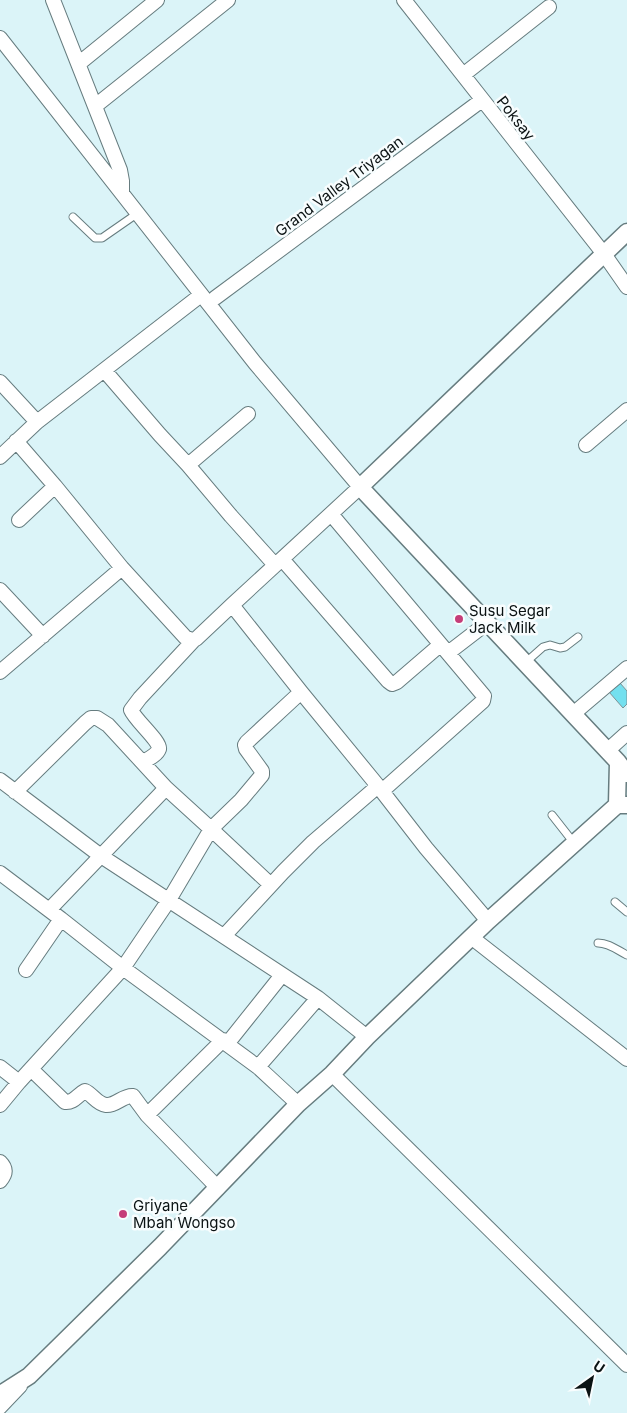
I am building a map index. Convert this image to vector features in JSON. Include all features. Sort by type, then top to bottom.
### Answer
[{"type":"street","points":[[53,0],[120,170],[122,192]]},
{"type":"street","points":[[82,61],[158,0]]},
{"type":"street","points":[[99,103],[228,0]]},
{"type":"street","name":"Poksay","points":[[404,0],[604,254],[627,287]]},
{"type":"street","points":[[463,75],[549,7]]},
{"type":"street","points":[[0,38],[138,213],[208,297],[256,363],[360,487],[617,763]]},
{"type":"street","name":"Grand Valley Triyagan","points":[[0,457],[36,422],[104,370],[482,100]]},
{"type":"street","points":[[143,762],[160,748],[158,743],[133,716],[131,710],[140,698],[193,641],[360,487],[627,232]]},
{"type":"street","points":[[104,370],[160,435],[188,464],[230,516],[278,562],[392,684],[487,623]]},
{"type":"street","points":[[0,382],[36,422]]},
{"type":"street","points":[[586,445],[627,410]]},
{"type":"street","points":[[188,464],[248,414]]},
{"type":"street","points":[[16,441],[122,568],[185,637],[193,641]]},
{"type":"street","points":[[19,520],[55,486]]},
{"type":"street","points":[[224,936],[313,842],[484,700],[483,694],[331,514]]},
{"type":"street","points":[[0,672],[122,568]]},
{"type":"street","points":[[0,590],[43,636]]},
{"type":"street","points":[[232,605],[426,848],[488,921]]},
{"type":"street","points":[[573,714],[627,668]]},
{"type":"street","points":[[0,1105],[123,968],[169,900],[211,829],[241,800],[262,775],[262,771],[246,749],[247,742],[301,692]]},
{"type":"street","points":[[15,792],[91,718],[97,718],[108,725],[166,788],[271,885]]},
{"type":"street","points":[[0,1407],[160,1247],[298,1104],[332,1074],[367,1037],[488,921],[574,843],[622,805],[617,763],[627,732]]},
{"type":"street","points":[[0,780],[101,856],[318,998],[367,1037]]},
{"type":"street","points":[[49,910],[166,788]]},
{"type":"street","points":[[0,873],[123,968],[258,1067],[298,1104]]},
{"type":"street","points":[[26,970],[61,919]]},
{"type":"street","points":[[471,937],[627,1059]]},
{"type":"street","points":[[146,1115],[225,1042],[282,975]]},
{"type":"street","points":[[258,1067],[318,998]]},
{"type":"street","points":[[0,1068],[19,1082]]},
{"type":"street","points":[[31,1069],[65,1102],[69,1103],[85,1092],[88,1092],[99,1102],[106,1105],[110,1105],[127,1096],[133,1096],[146,1115],[218,1188]]},
{"type":"street","points":[[332,1074],[627,1365]]},
{"type":"street","points":[[0,1162],[6,1171],[0,1181]]},
{"type":"street","points":[[0,1393],[30,1376]]},
{"type":"lane","points":[[73,217],[95,238],[102,238],[138,213]]},
{"type":"lane","points":[[525,664],[543,647],[550,645],[560,648],[565,647],[578,637]]},
{"type":"lane","points":[[552,816],[574,843]]},
{"type":"lane","points":[[615,902],[627,912]]},
{"type":"lane","points":[[598,943],[610,945],[627,955]]},
{"type":"building","points":[[620,683],[627,691],[627,704],[623,708],[609,692]]},
{"type":"place","name":"Susu Segar Jack Milk","points":[[459,619]]},
{"type":"place","name":"Griyane Mbah Wongso","points":[[123,1214]]}]
